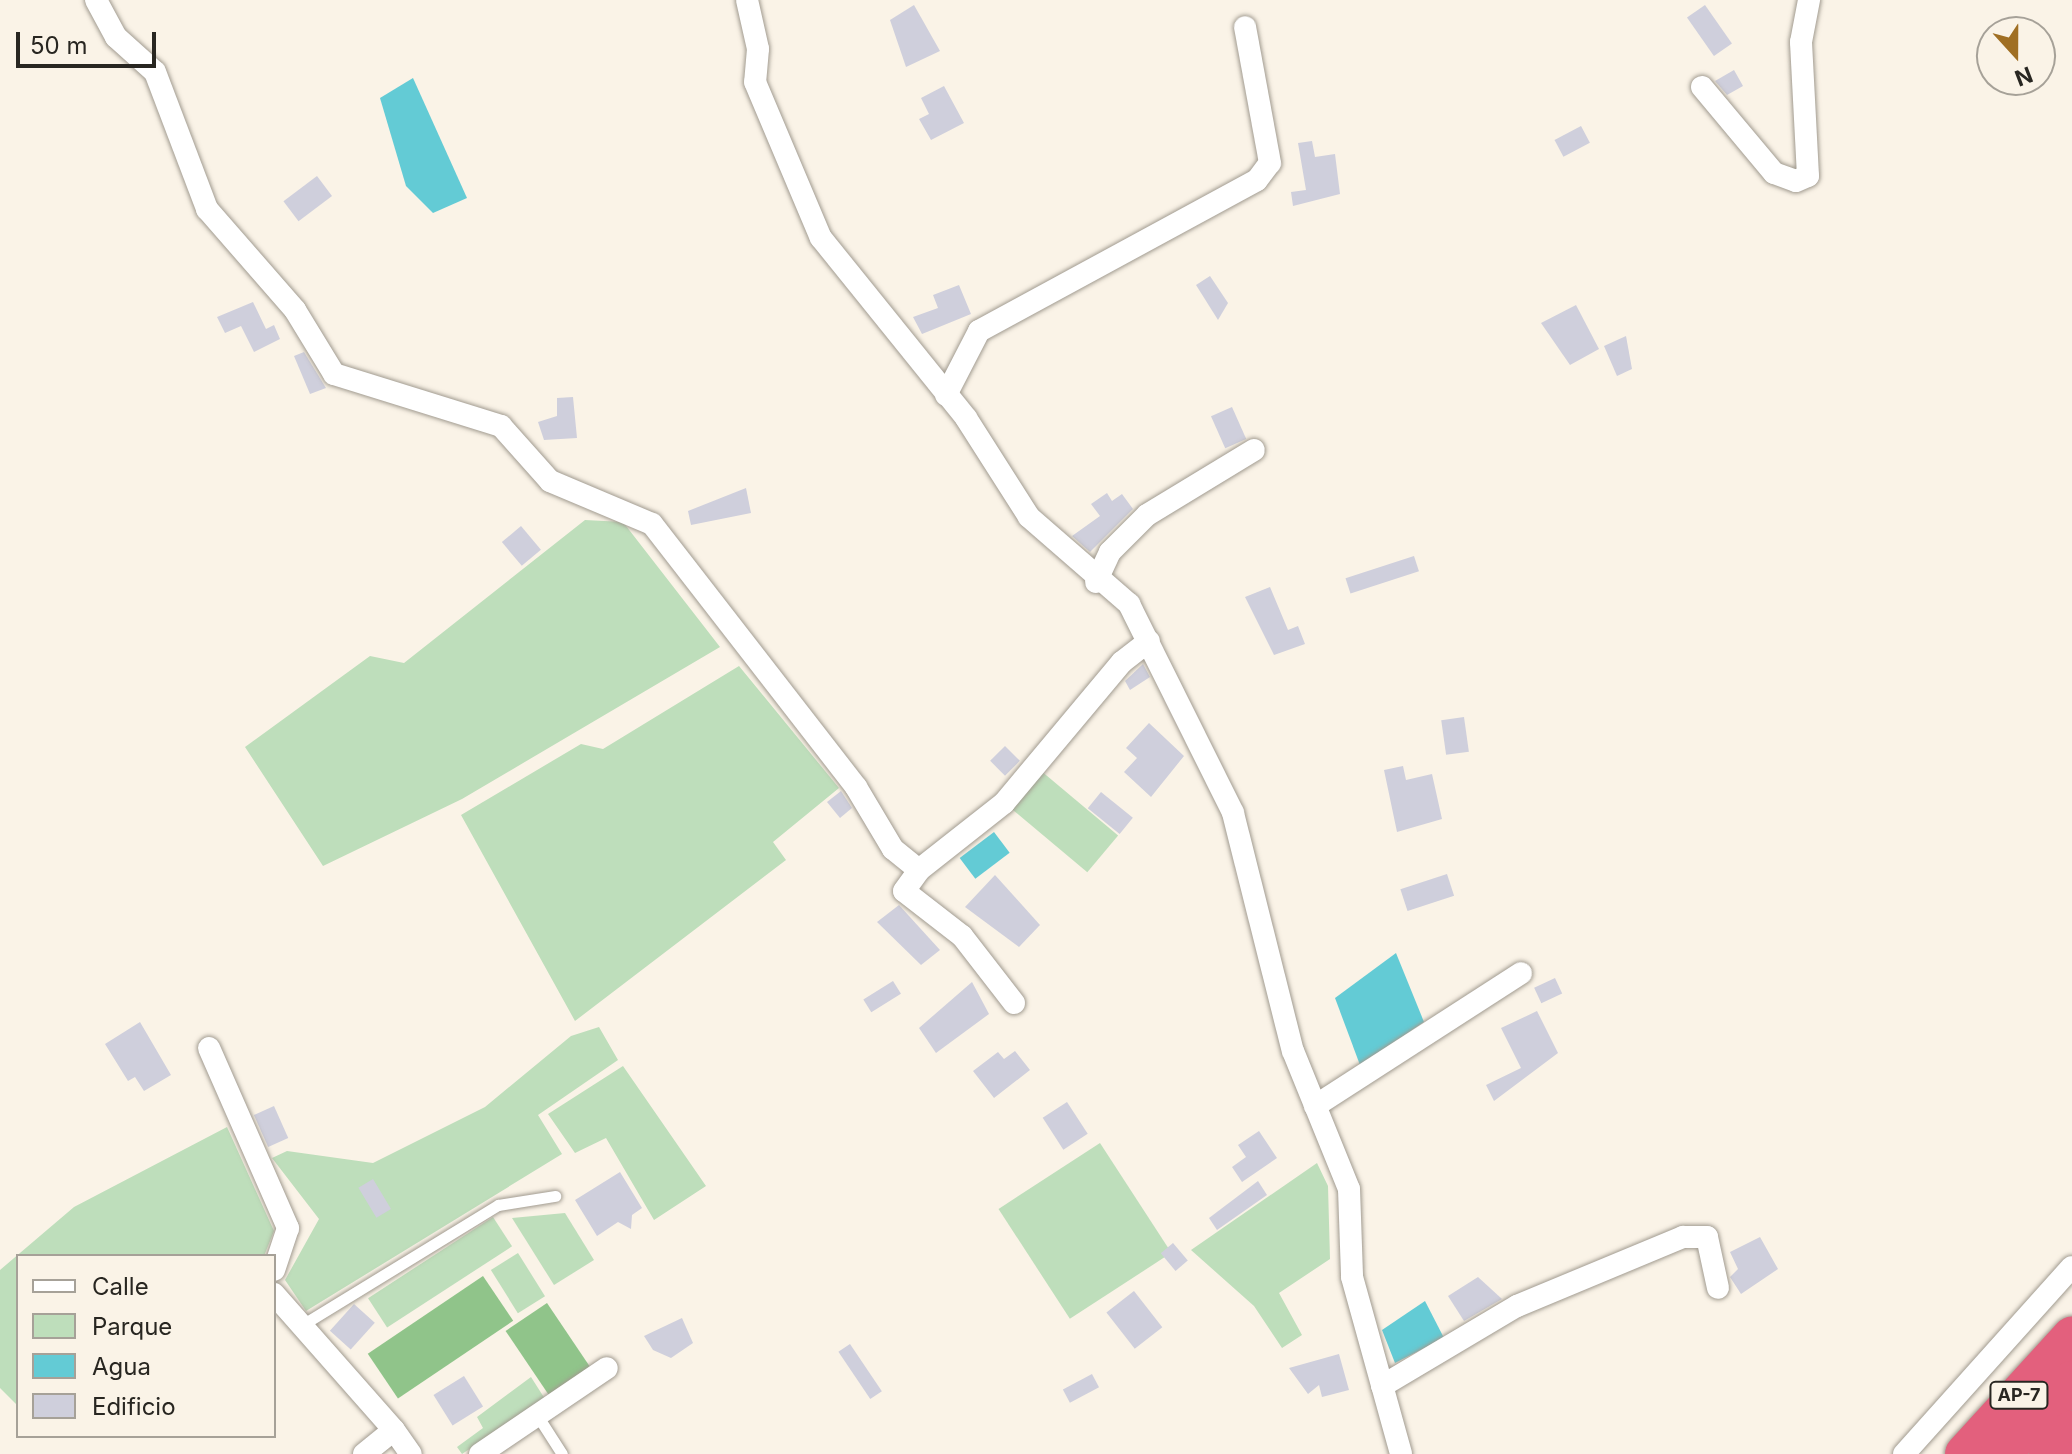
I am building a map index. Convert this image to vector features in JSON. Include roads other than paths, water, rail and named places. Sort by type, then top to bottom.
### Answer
[{"type":"highway","name":"AP-7","points":[[1965,1454],[2072,1337]]},
{"type":"highway","points":[[2000,1454],[2072,1381]]},
{"type":"highway","points":[[2049,1454],[2072,1430]]},
{"type":"street","points":[[96,0],[116,37],[155,72],[207,209],[295,310],[334,374],[501,426],[550,481],[652,524],[856,787],[893,849],[919,870]]},
{"type":"street","points":[[747,0],[758,49],[755,82],[821,238],[946,395],[1029,517],[1096,582],[1129,604],[1233,813],[1293,1051],[1349,1189],[1352,1277],[1401,1454]]},
{"type":"street","points":[[1702,87],[1774,173],[1796,181],[1808,176],[1801,42],[1809,0]]},
{"type":"street","points":[[946,395],[979,331],[1257,180],[1270,163],[1245,27]]},
{"type":"street","points":[[1096,582],[1110,552],[1147,515],[1254,450]]},
{"type":"street","points":[[1014,1003],[962,936],[906,898],[919,870],[1004,803],[1122,662],[1149,641]]},
{"type":"street","points":[[1315,1106],[1521,973]]},
{"type":"street","points":[[209,1048],[288,1228],[276,1264]]},
{"type":"street","points":[[1382,1386],[1517,1306],[1683,1237],[1707,1237],[1718,1288]]},
{"type":"street","points":[[1904,1454],[2072,1267]]},
{"type":"street","points":[[276,1296],[394,1430],[411,1454]]},
{"type":"street","points":[[480,1454],[607,1368]]},
{"type":"street","points":[[364,1454],[394,1430]]},
{"type":"lane","points":[[302,1325],[498,1205],[555,1196]]},
{"type":"lane","points":[[537,1415],[562,1454]]},
{"type":"water","points":[[413,78],[467,198],[433,213],[406,186],[380,98]]},
{"type":"water","points":[[994,832],[1010,853],[975,879],[960,858]]},
{"type":"water","points":[[1396,953],[1424,1022],[1360,1065],[1335,998]]},
{"type":"water","points":[[1425,1301],[1444,1338],[1395,1363],[1382,1330]]}]
